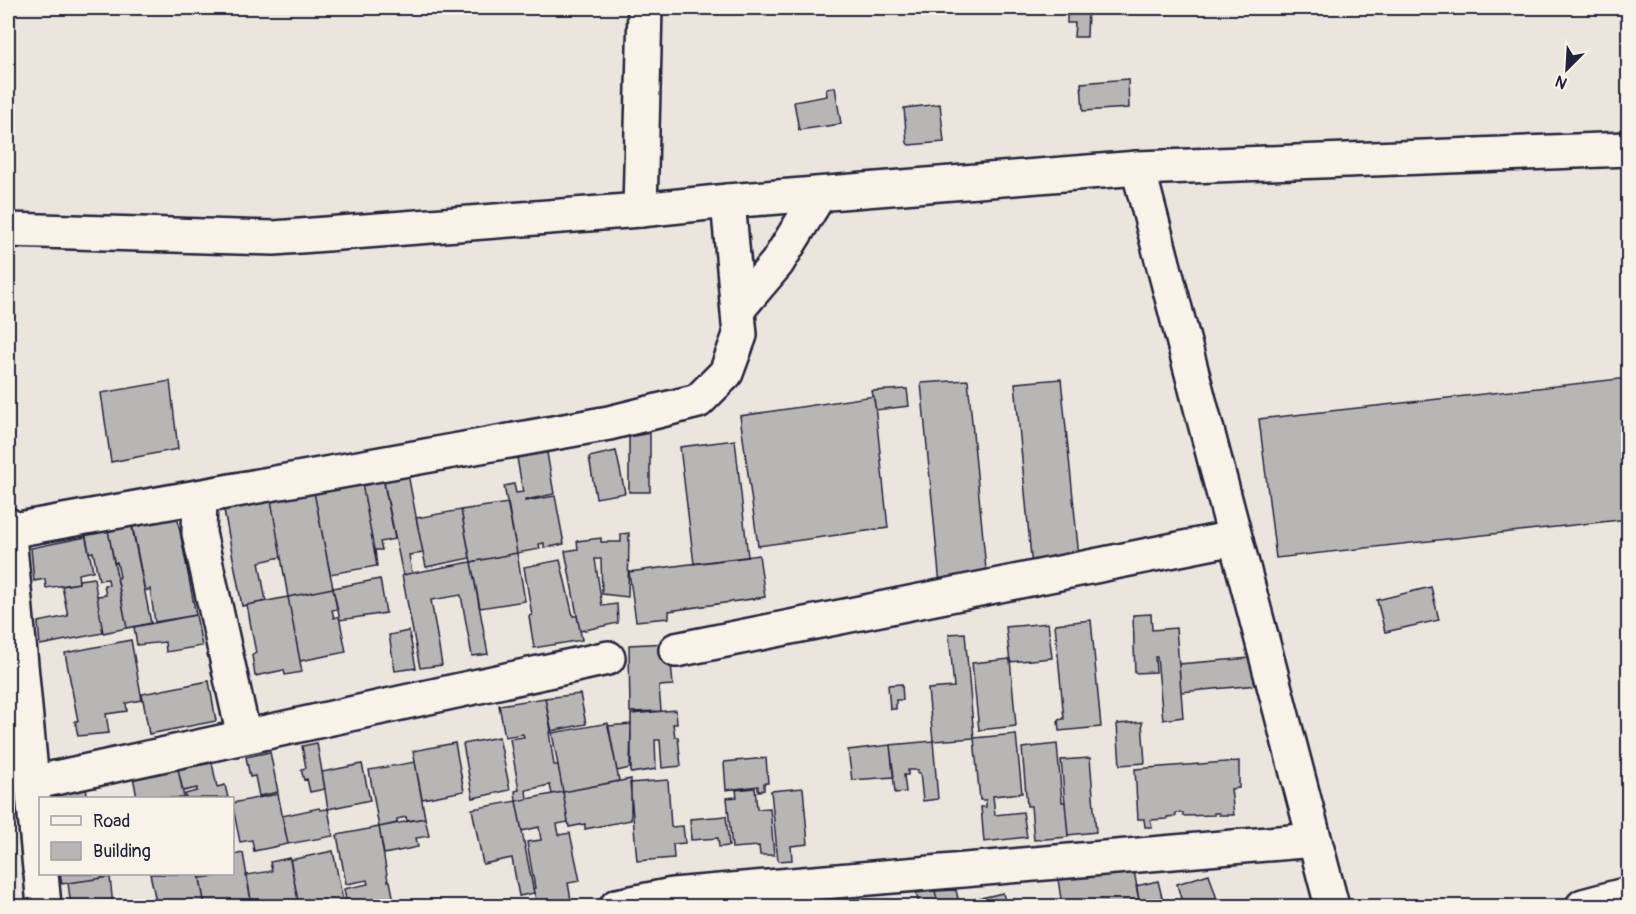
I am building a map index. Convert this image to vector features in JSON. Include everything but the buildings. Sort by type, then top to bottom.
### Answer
[{"type":"street","points":[[640,210],[645,8]]},
{"type":"street","points":[[8,230],[274,238],[1138,168],[1629,149]]},
{"type":"street","points":[[1138,168],[1332,906]]},
{"type":"street","points":[[738,309],[777,263],[819,195]]},
{"type":"street","points":[[8,531],[609,423],[698,401],[726,373],[740,335],[728,201]]},
{"type":"street","points":[[200,497],[199,533],[244,737]]},
{"type":"street","points":[[8,525],[39,858]]},
{"type":"street","points":[[676,650],[1234,538]]},
{"type":"street","points":[[32,783],[608,658]]},
{"type":"street","points":[[617,906],[1314,840]]},
{"type":"street","points":[[41,875],[44,906]]},
{"type":"street","points":[[1583,906],[1629,894]]}]
